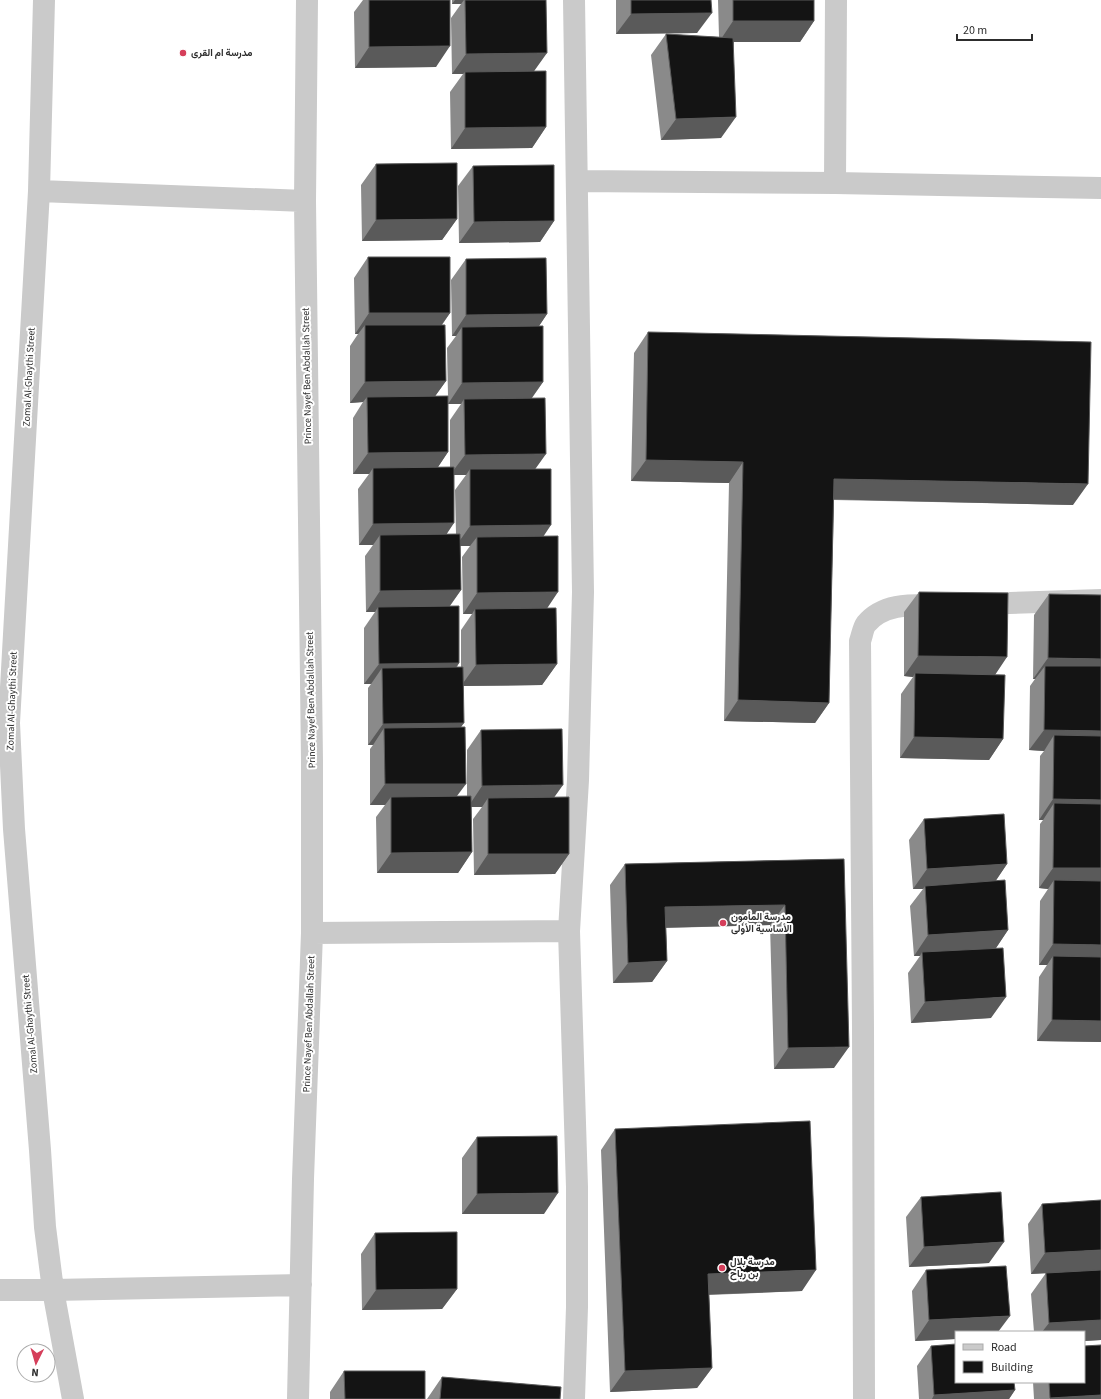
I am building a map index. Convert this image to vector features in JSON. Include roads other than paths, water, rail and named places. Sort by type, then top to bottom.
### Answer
[{"type":"street","name":"Zomal Al-Ghaythi Street","points":[[44,0],[39,191],[9,723],[14,829],[45,1227],[53,1290],[73,1399]]},
{"type":"street","name":"Prince Nayef Ben Abdallah Street","points":[[298,1399],[303,1179],[312,933],[312,761],[305,201],[307,0]]},
{"type":"street","points":[[574,0],[583,592],[578,780],[569,931],[577,1195],[577,1307],[574,1399]]},
{"type":"street","points":[[835,183],[836,0]]},
{"type":"street","points":[[577,181],[835,183],[1101,188]]},
{"type":"street","points":[[39,191],[305,201]]},
{"type":"street","points":[[864,1399],[864,1028],[860,641],[865,625],[877,614],[904,606],[1101,600]]},
{"type":"street","points":[[312,933],[569,931]]},
{"type":"street","points":[[0,1290],[301,1285]]},
{"type":"place","name":"مدرسة ام القرى","points":[[183,53]]},
{"type":"place","name":"مدرسة المأمون الأساسية الأولى","points":[[723,923]]},
{"type":"place","name":"مدرسة بلال بن رباح","points":[[722,1268]]}]
